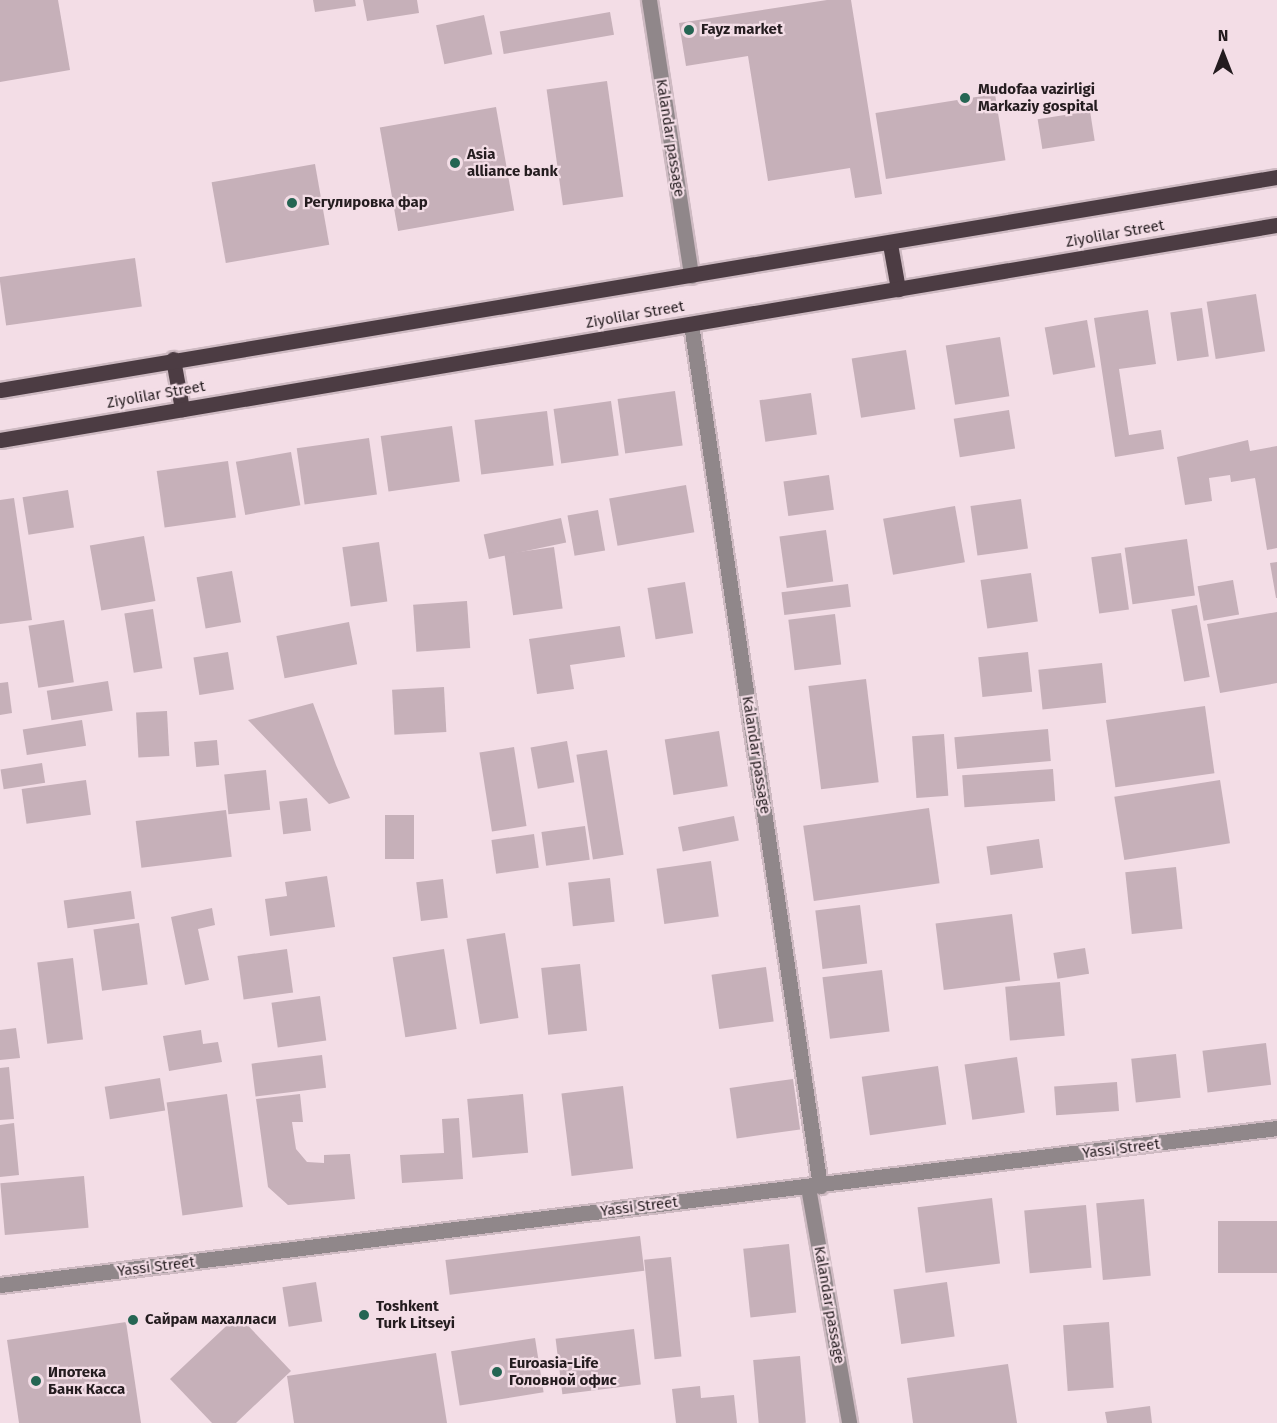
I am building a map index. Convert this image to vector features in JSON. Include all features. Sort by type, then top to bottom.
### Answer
[{"type":"main road","name":"Ziyolilar Street","points":[[0,390],[173,359],[890,244],[1277,177]]},
{"type":"main road","name":"Ziyolilar Street","points":[[0,440],[1277,225]]},
{"type":"main road","points":[[890,244],[898,289]]},
{"type":"main road","points":[[173,359],[182,409]]},
{"type":"street","name":"Kalandar passage","points":[[649,0],[691,276]]},
{"type":"street","name":"Kalandar passage","points":[[691,324],[849,1423]]},
{"type":"street","name":"Yassi Street","points":[[0,1285],[1277,1128]]},
{"type":"building","points":[[0,0],[58,0],[70,70],[0,82]]},
{"type":"building","points":[[313,0],[355,0],[356,6],[315,12]]},
{"type":"building","points":[[363,0],[417,0],[419,13],[367,21]]},
{"type":"building","points":[[827,0],[851,0],[882,194],[855,198],[850,168],[768,181],[748,56],[686,66],[679,23]]},
{"type":"building","points":[[610,12],[614,35],[504,54],[500,31]]},
{"type":"building","points":[[484,15],[492,54],[444,64],[436,25]]},
{"type":"building","points":[[607,81],[623,197],[563,205],[547,89]]},
{"type":"building","points":[[995,94],[1005,160],[886,179],[875,113]]},
{"type":"building","points":[[496,107],[514,210],[398,231],[380,127]]},
{"type":"building","points":[[1090,111],[1095,141],[1042,149],[1038,119]]},
{"type":"building","points":[[315,164],[329,245],[226,263],[212,182]]},
{"type":"building","points":[[135,258],[142,307],[6,326],[0,277]]},
{"type":"building","points":[[1256,294],[1265,351],[1216,359],[1207,302]]},
{"type":"building","points":[[1202,308],[1209,357],[1177,361],[1170,312]]},
{"type":"building","points":[[1148,310],[1156,364],[1119,369],[1129,435],[1161,430],[1164,449],[1115,457],[1094,318]]},
{"type":"building","points":[[1087,320],[1095,367],[1053,375],[1045,327]]},
{"type":"building","points":[[1000,337],[1009,396],[955,405],[946,346]]},
{"type":"building","points":[[906,350],[915,409],[861,418],[852,359]]},
{"type":"building","points":[[675,391],[683,445],[625,454],[618,399]]},
{"type":"building","points":[[811,393],[817,435],[765,442],[760,400]]},
{"type":"building","points":[[611,401],[619,455],[561,464],[554,409]]},
{"type":"building","points":[[1009,410],[1015,449],[960,457],[954,419]]},
{"type":"building","points":[[547,411],[554,466],[481,474],[475,420]]},
{"type":"building","points":[[452,426],[460,481],[388,491],[381,436]]},
{"type":"building","points":[[369,438],[377,494],[305,505],[297,448]]},
{"type":"building","points":[[1248,440],[1250,451],[1277,446],[1277,548],[1267,550],[1255,478],[1231,482],[1230,475],[1209,478],[1212,501],[1185,505],[1177,457]]},
{"type":"building","points":[[291,452],[300,505],[245,515],[236,462]]},
{"type":"building","points":[[228,461],[236,517],[165,527],[157,471]]},
{"type":"building","points":[[829,475],[834,510],[788,516],[783,481]]},
{"type":"building","points":[[686,485],[694,532],[618,546],[609,499]]},
{"type":"building","points":[[68,490],[74,528],[29,535],[23,497]]},
{"type":"building","points":[[14,498],[32,620],[0,624],[0,500]]},
{"type":"building","points":[[1021,499],[1028,549],[977,556],[970,506]]},
{"type":"building","points":[[955,506],[965,562],[893,575],[883,519]]},
{"type":"building","points":[[598,510],[605,550],[575,556],[567,515]]},
{"type":"building","points":[[561,518],[566,542],[489,559],[484,534]]},
{"type":"building","points":[[826,530],[833,581],[787,588],[779,537]]},
{"type":"building","points":[[144,536],[155,601],[101,611],[90,546]]},
{"type":"building","points":[[1187,539],[1195,595],[1133,604],[1125,548]]},
{"type":"building","points":[[379,542],[387,601],[351,607],[342,547]]},
{"type":"building","points":[[554,547],[563,608],[513,615],[504,554]]},
{"type":"building","points":[[1121,553],[1129,609],[1099,614],[1091,557]]},
{"type":"building","points":[[1277,562],[1277,598],[1276,598],[1270,563]]},
{"type":"building","points":[[232,571],[241,622],[206,628],[197,577]]},
{"type":"building","points":[[1031,573],[1038,622],[987,629],[980,580]]},
{"type":"building","points":[[1233,580],[1239,614],[1204,621],[1198,586]]},
{"type":"building","points":[[685,582],[693,633],[656,639],[647,588]]},
{"type":"building","points":[[848,584],[851,607],[784,615],[781,592]]},
{"type":"building","points":[[467,601],[470,648],[416,652],[413,605]]},
{"type":"building","points":[[1197,605],[1210,677],[1184,681],[1171,610]]},
{"type":"building","points":[[153,609],[162,668],[134,673],[124,614]]},
{"type":"building","points":[[1277,612],[1277,683],[1220,693],[1207,624]]},
{"type":"building","points":[[835,614],[841,665],[795,670],[788,620]]},
{"type":"building","points":[[64,620],[74,682],[38,688],[28,626]]},
{"type":"building","points":[[349,622],[357,664],[285,678],[276,636]]},
{"type":"building","points":[[620,626],[625,657],[570,665],[574,689],[537,694],[529,639]]},
{"type":"building","points":[[228,652],[234,690],[199,695],[193,657]]},
{"type":"building","points":[[1028,652],[1032,692],[982,697],[978,657]]},
{"type":"building","points":[[1102,663],[1106,703],[1043,709],[1038,670]]},
{"type":"building","points":[[866,679],[879,782],[821,789],[808,686]]},
{"type":"building","points":[[108,681],[113,711],[51,720],[47,691]]},
{"type":"building","points":[[8,682],[12,713],[0,715],[0,683]]},
{"type":"building","points":[[444,687],[446,732],[394,735],[392,690]]},
{"type":"building","points":[[313,703],[350,798],[329,804],[248,720]]},
{"type":"building","points":[[1205,706],[1214,773],[1115,787],[1106,720]]},
{"type":"building","points":[[167,711],[169,756],[138,758],[136,713]]},
{"type":"building","points":[[82,720],[86,746],[27,755],[23,729]]},
{"type":"building","points":[[1048,729],[1051,761],[957,769],[954,737]]},
{"type":"building","points":[[719,731],[728,786],[673,795],[665,740]]},
{"type":"building","points":[[944,734],[948,796],[916,798],[912,736]]},
{"type":"building","points":[[217,740],[219,765],[196,767],[194,742]]},
{"type":"building","points":[[567,741],[574,782],[538,789],[531,747]]},
{"type":"building","points":[[514,747],[527,826],[492,831],[479,752]]},
{"type":"building","points":[[607,750],[624,855],[593,860],[576,755]]},
{"type":"building","points":[[42,763],[45,783],[4,789],[1,770]]},
{"type":"building","points":[[1053,769],[1055,801],[964,807],[962,775]]},
{"type":"building","points":[[266,770],[270,810],[228,814],[224,774]]},
{"type":"building","points":[[86,780],[91,815],[27,824],[22,789]]},
{"type":"building","points":[[1220,780],[1230,843],[1124,860],[1114,797]]},
{"type":"building","points":[[307,798],[311,831],[283,834],[279,801]]},
{"type":"building","points":[[929,808],[940,883],[814,901],[803,826]]},
{"type":"building","points":[[226,810],[232,857],[141,868],[136,821]]},
{"type":"building","points":[[385,815],[414,815],[414,859],[385,859]]},
{"type":"building","points":[[734,816],[739,841],[683,851],[678,827]]},
{"type":"building","points":[[585,826],[590,860],[546,866],[541,832]]},
{"type":"building","points":[[534,834],[539,868],[496,874],[491,840]]},
{"type":"building","points":[[1039,839],[1043,868],[991,875],[987,846]]},
{"type":"building","points":[[711,861],[719,916],[664,924],[657,869]]},
{"type":"building","points":[[1176,867],[1182,929],[1132,934],[1125,872]]},
{"type":"building","points":[[327,876],[335,927],[270,936],[265,899],[287,896],[285,882]]},
{"type":"building","points":[[610,878],[615,922],[573,926],[568,882]]},
{"type":"building","points":[[443,879],[448,918],[421,921],[416,882]]},
{"type":"building","points":[[131,891],[135,919],[68,928],[64,900]]},
{"type":"building","points":[[860,905],[867,964],[823,969],[815,910]]},
{"type":"building","points":[[212,908],[215,925],[198,929],[209,980],[185,985],[171,917]]},
{"type":"building","points":[[1012,914],[1020,981],[944,990],[936,923]]},
{"type":"building","points":[[139,923],[148,984],[102,991],[93,929]]},
{"type":"building","points":[[505,933],[518,1018],[480,1024],[466,939]]},
{"type":"building","points":[[1085,948],[1089,974],[1057,979],[1053,953]]},
{"type":"building","points":[[287,949],[293,993],[244,1000],[237,956]]},
{"type":"building","points":[[444,949],[457,1029],[405,1037],[393,957]]},
{"type":"building","points":[[73,958],[83,1039],[47,1044],[37,962]]},
{"type":"building","points":[[580,964],[587,1031],[548,1035],[541,968]]},
{"type":"building","points":[[766,967],[774,1021],[719,1029],[712,975]]},
{"type":"building","points":[[882,970],[890,1032],[830,1039],[822,977]]},
{"type":"building","points":[[1060,982],[1065,1036],[1010,1041],[1005,987]]},
{"type":"building","points":[[320,996],[326,1041],[278,1047],[271,1003]]},
{"type":"building","points":[[16,1028],[20,1058],[0,1060],[0,1030]]},
{"type":"building","points":[[201,1030],[203,1044],[218,1042],[222,1062],[169,1071],[163,1036]]},
{"type":"building","points":[[1266,1043],[1271,1085],[1208,1092],[1202,1051]]},
{"type":"building","points":[[1176,1054],[1181,1098],[1136,1102],[1131,1059]]},
{"type":"building","points":[[322,1055],[326,1088],[256,1096],[252,1064]]},
{"type":"building","points":[[1017,1057],[1025,1112],[972,1120],[965,1064]]},
{"type":"building","points":[[938,1066],[946,1124],[870,1135],[862,1077]]},
{"type":"building","points":[[9,1067],[14,1119],[0,1120],[0,1068]]},
{"type":"building","points":[[160,1078],[165,1111],[110,1119],[105,1087]]},
{"type":"building","points":[[793,1079],[800,1130],[737,1138],[730,1088]]},
{"type":"building","points":[[1117,1082],[1119,1111],[1056,1115],[1054,1086]]},
{"type":"building","points":[[623,1086],[633,1168],[572,1176],[561,1094]]},
{"type":"building","points":[[227,1094],[243,1207],[182,1215],[167,1102]]},
{"type":"building","points":[[300,1094],[303,1122],[292,1122],[296,1149],[307,1162],[324,1163],[324,1155],[350,1154],[355,1199],[288,1205],[268,1187],[256,1099]]},
{"type":"building","points":[[523,1094],[528,1153],[472,1158],[467,1099]]},
{"type":"building","points":[[459,1118],[463,1179],[402,1183],[400,1155],[444,1153],[442,1119]]},
{"type":"building","points":[[14,1123],[19,1175],[0,1177],[0,1125]]},
{"type":"building","points":[[84,1176],[89,1228],[5,1235],[0,1183]]},
{"type":"building","points":[[992,1198],[1000,1264],[926,1273],[918,1207]]},
{"type":"building","points":[[1144,1199],[1151,1276],[1103,1280],[1096,1203]]},
{"type":"building","points":[[1086,1205],[1091,1268],[1030,1273],[1024,1210]]},
{"type":"building","points":[[1218,1221],[1277,1221],[1277,1273],[1218,1273]]},
{"type":"building","points":[[640,1236],[644,1271],[450,1295],[445,1260]]},
{"type":"building","points":[[789,1244],[796,1313],[750,1317],[743,1249]]},
{"type":"building","points":[[671,1257],[681,1356],[655,1359],[644,1260]]},
{"type":"building","points":[[316,1282],[322,1322],[289,1327],[282,1287]]},
{"type":"building","points":[[947,1282],[955,1336],[901,1344],[894,1290]]},
{"type":"building","points":[[238,1315],[291,1371],[236,1423],[212,1423],[170,1379]]},
{"type":"building","points":[[126,1322],[141,1423],[19,1423],[7,1340]]},
{"type":"building","points":[[1109,1322],[1114,1388],[1068,1391],[1063,1325]]},
{"type":"building","points":[[634,1329],[641,1385],[562,1394],[556,1339]]},
{"type":"building","name":"Euroasia-Life Головной офис","points":[[535,1338],[544,1392],[460,1406],[451,1351]]},
{"type":"building","points":[[436,1353],[447,1423],[294,1423],[287,1376]]},
{"type":"building","points":[[800,1356],[806,1423],[759,1423],[753,1360]]},
{"type":"building","points":[[1008,1364],[1017,1423],[913,1423],[907,1378]]},
{"type":"building","points":[[700,1386],[701,1398],[734,1395],[737,1423],[676,1423],[672,1389]]},
{"type":"building","points":[[1150,1406],[1152,1423],[1107,1423],[1105,1412]]},
{"type":"place","name":"Fayz market","points":[[689,30]]},
{"type":"place","name":"Mudofaa vazirligi Markaziy gospital","points":[[965,98]]},
{"type":"place","name":"Asia alliance bank","points":[[455,163]]},
{"type":"place","name":"Регулировка фар","points":[[292,203]]},
{"type":"place","name":"Toshkent Turk Litseyi","points":[[364,1315]]},
{"type":"place","name":"Сайрам махалласи","points":[[133,1320]]},
{"type":"place","name":"Euroasia-Life Головной офис","points":[[497,1372]]},
{"type":"place","name":"Ипотека Банк Касса","points":[[36,1381]]}]
